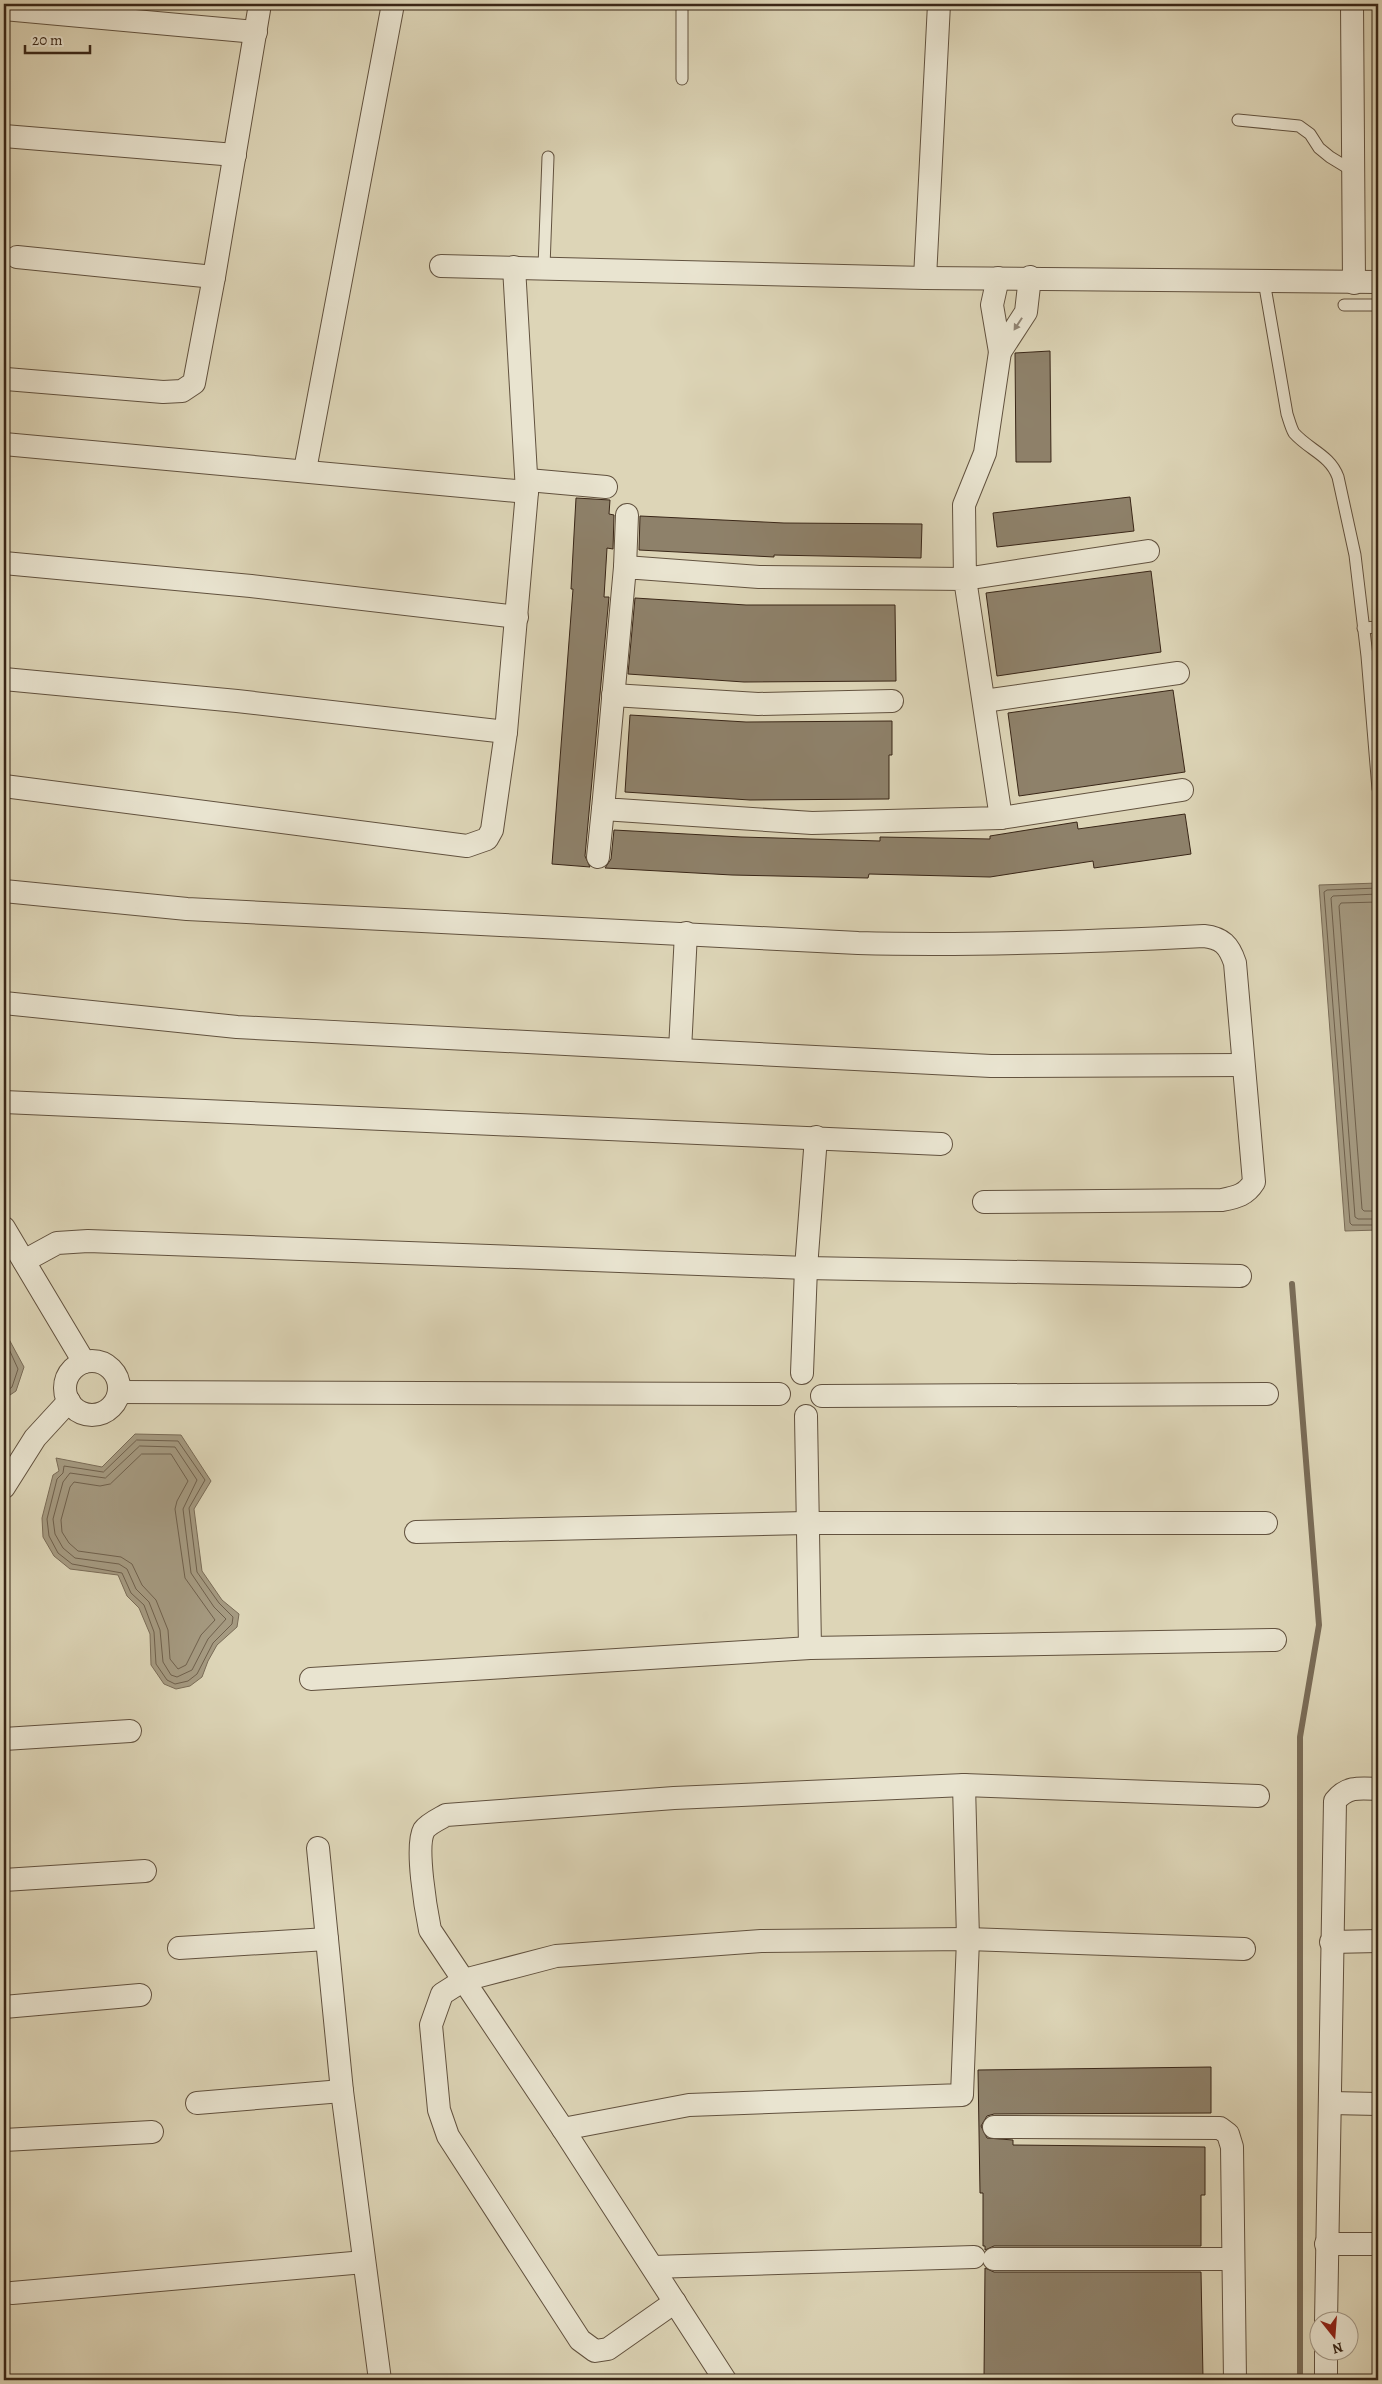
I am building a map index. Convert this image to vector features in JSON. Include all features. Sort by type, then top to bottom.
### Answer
[{"type":"street","points":[[6,379],[182,392],[194,382],[214,277],[260,4]]},
{"type":"street","points":[[305,470],[393,4]]},
{"type":"street","points":[[925,278],[940,4]]},
{"type":"street","points":[[1352,4],[1355,172],[1354,283]]},
{"type":"street","points":[[10,8],[133,11],[256,32]]},
{"type":"street","points":[[4,136],[235,156]]},
{"type":"street","points":[[17,257],[214,277]]},
{"type":"street","points":[[441,266],[514,266],[925,278],[1030,277],[1378,282]]},
{"type":"street","points":[[4,786],[467,846],[487,839],[492,830],[506,732],[528,486],[514,266]]},
{"type":"street","points":[[1000,352],[1026,312],[1030,277]]},
{"type":"street","points":[[998,278],[992,306],[1000,352],[985,454],[964,504],[965,579],[1001,818]]},
{"type":"street","points":[[4,444],[263,468],[528,486],[606,487]]},
{"type":"street","points":[[598,857],[625,567],[626,515]]},
{"type":"street","points":[[625,567],[759,577],[965,579],[1148,551]]},
{"type":"street","points":[[4,563],[251,586],[517,617]]},
{"type":"street","points":[[984,701],[1178,673]]},
{"type":"street","points":[[4,679],[238,700],[506,732]]},
{"type":"street","points":[[613,695],[758,704],[892,701]]},
{"type":"street","points":[[603,809],[812,823],[1001,818],[1182,790]]},
{"type":"street","points":[[4,891],[187,909],[858,943],[962,946],[1064,944],[1204,936],[1216,937],[1225,942],[1231,951],[1235,963],[1254,1182],[1249,1191],[1238,1197],[1222,1200],[984,1202]]},
{"type":"street","points":[[680,1050],[686,933]]},
{"type":"street","points":[[4,1003],[237,1027],[991,1066],[1243,1066]]},
{"type":"street","points":[[4,1102],[941,1144]]},
{"type":"street","points":[[802,1373],[806,1268],[816,1137]]},
{"type":"street","points":[[4,1228],[84,1362]]},
{"type":"street","points":[[24,1261],[57,1243],[88,1241],[806,1268],[1240,1276]]},
{"type":"street","points":[[84,1362],[102,1362],[110,1367],[119,1383],[116,1401],[110,1408],[92,1415],[75,1408],[69,1401],[66,1383],[69,1374],[84,1362]]},
{"type":"street","points":[[802,1373],[812,1377],[820,1385],[822,1396],[818,1408],[806,1416],[793,1415],[782,1407],[779,1394],[782,1383],[791,1376],[802,1373]]},
{"type":"street","points":[[119,1392],[779,1394]]},
{"type":"street","points":[[822,1396],[1267,1394]]},
{"type":"street","points":[[4,1487],[11,1462],[36,1438],[69,1401]]},
{"type":"street","points":[[806,1416],[806,1523],[810,1648]]},
{"type":"street","points":[[416,1532],[806,1523],[1266,1523]]},
{"type":"street","points":[[311,1679],[810,1648],[1275,1640]]},
{"type":"street","points":[[4,1739],[130,1731]]},
{"type":"street","points":[[563,2129],[689,2106],[962,2095],[968,1939],[964,1785]]},
{"type":"street","points":[[725,2380],[563,2129],[430,1930],[425,1903],[420,1841],[425,1829],[446,1815],[674,1798],[964,1785],[1258,1796]]},
{"type":"street","points":[[1326,2312],[1326,2244],[1331,2103],[1331,1942],[1335,1801],[1342,1792],[1352,1788],[1378,1789]]},
{"type":"street","points":[[318,1848],[342,2091],[380,2380]]},
{"type":"street","points":[[4,1880],[145,1871]]},
{"type":"street","points":[[179,1948],[327,1938]]},
{"type":"street","points":[[675,2302],[608,2349],[595,2351],[580,2340],[442,2124],[431,2025],[442,1994],[464,1980],[556,1956],[761,1940],[968,1939],[1244,1949]]},
{"type":"street","points":[[1331,1942],[1378,1941]]},
{"type":"street","points":[[4,2007],[140,1995]]},
{"type":"street","points":[[197,2104],[342,2091]]},
{"type":"street","points":[[1331,2103],[1378,2104]]},
{"type":"street","points":[[994,2128],[1220,2128],[1228,2134],[1232,2147],[1235,2380]]},
{"type":"street","points":[[4,2140],[152,2132]]},
{"type":"street","points":[[1326,2244],[1378,2244]]},
{"type":"street","points":[[653,2268],[984,2258],[1233,2258]]},
{"type":"street","points":[[12,2294],[364,2262]]},
{"type":"street","points":[[1326,2362],[1326,2380]]},
{"type":"lane","points":[[682,4],[682,79]]},
{"type":"lane","points":[[1238,120],[1299,126],[1310,134],[1319,148],[1355,172]]},
{"type":"lane","points":[[544,267],[548,157]]},
{"type":"lane","points":[[1264,280],[1287,414],[1293,431],[1325,456],[1335,467],[1338,477],[1355,554],[1364,628],[1374,682],[1378,789]]},
{"type":"lane","points":[[1344,305],[1378,305]]},
{"type":"lane","points":[[1364,628],[1378,628]]},
{"type":"water","points":[[1378,883],[1378,1230],[1345,1231],[1319,885]]},
{"type":"water","points":[[4,1330],[24,1367],[16,1391],[4,1399]]},
{"type":"water","points":[[135,1434],[181,1435],[211,1481],[194,1509],[202,1571],[222,1600],[239,1614],[237,1627],[217,1645],[202,1677],[190,1686],[176,1689],[164,1684],[151,1665],[150,1634],[139,1608],[127,1596],[118,1575],[70,1569],[54,1556],[43,1537],[42,1518],[53,1475],[59,1471],[56,1458],[102,1467]]},
{"type":"building","points":[[1050,351],[1051,462],[1016,462],[1015,353]]},
{"type":"building","points":[[1130,497],[1134,531],[997,547],[993,513]]},
{"type":"building","points":[[576,498],[610,500],[609,514],[614,515],[613,549],[607,548],[604,597],[609,597],[585,856],[590,867],[552,864],[573,589],[571,589]]},
{"type":"building","points":[[640,516],[784,523],[922,524],[921,558],[774,555],[774,557],[639,550]]},
{"type":"building","points":[[1151,571],[1161,652],[997,676],[986,593]]},
{"type":"building","points":[[635,598],[746,605],[895,605],[896,681],[744,682],[628,674]]},
{"type":"building","points":[[1173,690],[1185,772],[1019,796],[1008,713]]},
{"type":"building","points":[[630,715],[746,722],[892,721],[892,755],[889,755],[889,799],[750,800],[625,792]]},
{"type":"building","points":[[1185,814],[1191,854],[1094,868],[1093,861],[990,877],[869,874],[868,878],[732,875],[605,868],[611,859],[614,830],[741,837],[880,841],[880,837],[990,839],[990,836],[1077,822],[1078,829]]},
{"type":"building","points":[[1211,2067],[1211,2113],[994,2114],[987,2116],[981,2126],[987,2138],[1013,2140],[1013,2145],[1205,2147],[1205,2195],[1201,2195],[1201,2246],[994,2246],[985,2250],[985,2246],[983,2246],[983,2193],[980,2193],[978,2070]]},
{"type":"building","points":[[985,2268],[994,2272],[1201,2272],[1203,2378],[984,2378]]},
{"type":"waterway","points":[[1292,1284],[1319,1625],[1300,1737],[1300,2380]]}]
